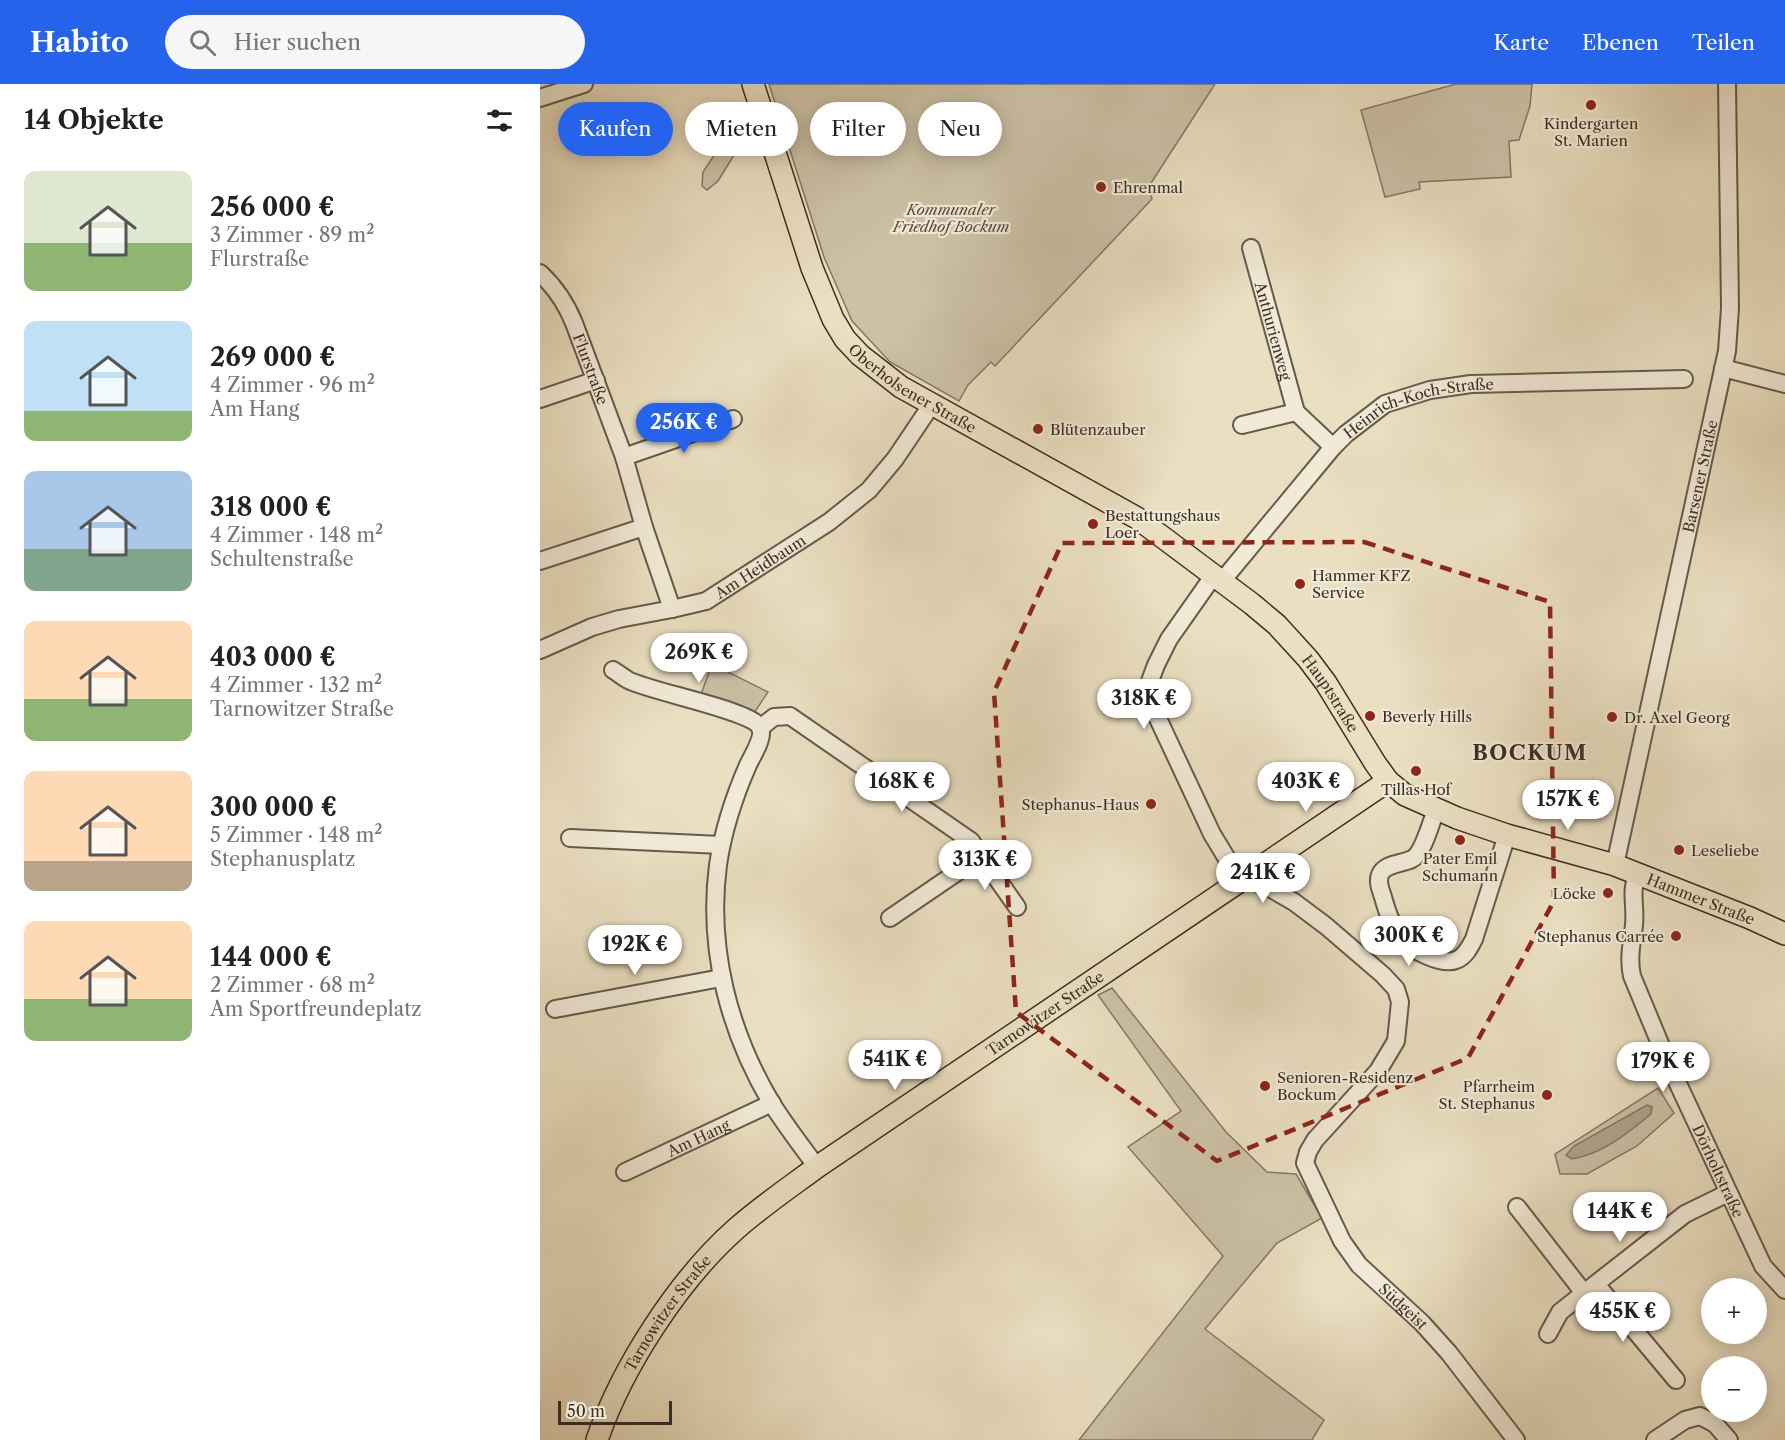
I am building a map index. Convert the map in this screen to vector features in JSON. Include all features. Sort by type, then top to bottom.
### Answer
[{"type":"main road","name":"Oberholsener Straße","points":[[753,84],[812,268],[836,324],[845,339],[873,367],[901,387],[1137,518],[1218,578]]},
{"type":"main road","name":"Hauptstraße","points":[[1218,578],[1277,625],[1308,659],[1332,692],[1375,763],[1388,781],[1405,795],[1436,810],[1507,835],[1615,865]]},
{"type":"main road","name":"Tarnowitzer Straße","points":[[597,1440],[624,1377],[664,1312],[686,1281],[737,1228],[817,1167],[1388,781]]},
{"type":"main road","name":"Hammer Straße","points":[[1615,865],[1785,934]]},
{"type":"street","points":[[540,98],[584,84]]},
{"type":"street","name":"Barsener Straße","points":[[1615,865],[1723,368],[1730,308],[1727,84]]},
{"type":"street","name":"Anthurienweg","points":[[1251,248],[1296,412]]},
{"type":"street","name":"Flurstraße","points":[[540,273],[554,286],[567,304],[624,457],[644,528],[672,609]]},
{"type":"street","points":[[1723,368],[1785,384]]},
{"type":"street","name":"Heinrich-Koch-Straße","points":[[1245,878],[1232,867],[1212,834],[1158,720],[1150,681],[1169,639],[1218,578],[1333,447],[1385,404],[1430,390],[1471,384],[1684,379]]},
{"type":"street","points":[[540,399],[596,380]]},
{"type":"street","name":"Am Heidbaum","points":[[540,650],[619,618],[706,601],[829,522],[868,490],[895,459],[932,404]]},
{"type":"street","points":[[1242,425],[1296,412],[1333,447]]},
{"type":"street","points":[[624,457],[733,419]]},
{"type":"street","points":[[540,561],[644,528]]},
{"type":"street","points":[[613,670],[628,680],[729,712],[754,722],[760,728],[760,738],[743,776],[721,844],[716,879],[716,917],[721,978],[728,1007],[740,1040],[772,1103],[817,1167]]},
{"type":"street","points":[[760,728],[774,717],[790,716],[956,830],[971,841],[1017,907]]},
{"type":"street","points":[[1436,810],[1420,852],[1413,859],[1384,869],[1380,874],[1379,884],[1391,923],[1402,940],[1420,953],[1448,961],[1456,960],[1466,952],[1474,939],[1507,835]]},
{"type":"street","points":[[570,838],[721,844]]},
{"type":"street","points":[[890,918],[981,856]]},
{"type":"street","name":"Dörholtstraße","points":[[1637,874],[1633,886],[1634,926],[1629,964],[1632,976],[1666,1058],[1763,1266],[1785,1290]]},
{"type":"street","name":"Südgeist","points":[[1245,878],[1268,887],[1294,902],[1383,975],[1395,989],[1400,1002],[1395,1041],[1378,1071],[1315,1140],[1305,1163],[1342,1241],[1359,1265],[1422,1323],[1449,1353],[1516,1440]]},
{"type":"street","points":[[555,1009],[721,978]]},
{"type":"street","name":"Am Hang","points":[[625,1172],[772,1103]]},
{"type":"street","points":[[1548,1334],[1560,1312],[1684,1214],[1728,1193]]},
{"type":"street","points":[[1517,1207],[1676,1380]]},
{"type":"street","points":[[1655,1440],[1686,1420],[1700,1416],[1715,1424],[1729,1440]]},
{"type":"highlighted area","points":[[1364,542],[1550,602],[1554,901],[1468,1058],[1217,1161],[1016,1012],[994,692],[1062,543]]},
{"type":"green space","name":"Kommunaler Friedhof Bockum","points":[[769,84],[1215,84],[1149,187],[1152,199],[995,366],[991,362],[968,385],[959,401],[890,362],[852,321],[824,257],[792,156],[798,156],[798,102],[775,102]]},
{"type":"green space","points":[[1456,84],[1532,84],[1530,106],[1519,140],[1509,141],[1511,177],[1419,182],[1420,189],[1385,197],[1361,110]]},
{"type":"green space","points":[[714,156],[734,156],[718,181],[707,190],[702,186],[703,172]]},
{"type":"green space","points":[[712,664],[768,692],[754,713],[700,697]]},
{"type":"green space","points":[[1112,988],[1226,1132],[1267,1172],[1296,1174],[1322,1218],[1277,1243],[1205,1329],[1324,1420],[1312,1440],[1079,1440],[1223,1256],[1128,1147],[1181,1111],[1098,995]]},
{"type":"green space","points":[[1658,1088],[1674,1113],[1637,1146],[1587,1174],[1560,1174],[1555,1154]]},
{"type":"shaded area","points":[[1647,1105],[1652,1107],[1651,1114],[1614,1142],[1594,1153],[1572,1159],[1566,1155],[1574,1146]]},
{"type":"place","name":"Kindergarten St. Marien","points":[[1591,105]]},
{"type":"place","name":"Ehrenmal","points":[[1101,187]]},
{"type":"place","name":"Blütenzauber","points":[[1038,429]]},
{"type":"place","name":"Bestattungshaus Loer","points":[[1093,524]]},
{"type":"place","name":"Hammer KFZ Service","points":[[1300,584]]},
{"type":"place","name":"Beverly Hills","points":[[1370,716]]},
{"type":"place","name":"Dr. Axel Georg","points":[[1612,717]]},
{"type":"place","name":"Tillas Hof","points":[[1416,771]]},
{"type":"place","name":"Stephanus-Haus","points":[[1151,804]]},
{"type":"place","name":"Pater Emil Schumann","points":[[1460,840]]},
{"type":"place","name":"Leseliebe","points":[[1679,850]]},
{"type":"place","name":"Löcke","points":[[1608,893]]},
{"type":"place","name":"Stephanus Carrée","points":[[1676,936]]},
{"type":"place","name":"Senioren-Residenz Bockum","points":[[1265,1086]]},
{"type":"place","name":"Pfarrheim St. Stephanus","points":[[1547,1095]]},
{"type":"district","name":"BOCKUM","points":[[1530,752]]}]
